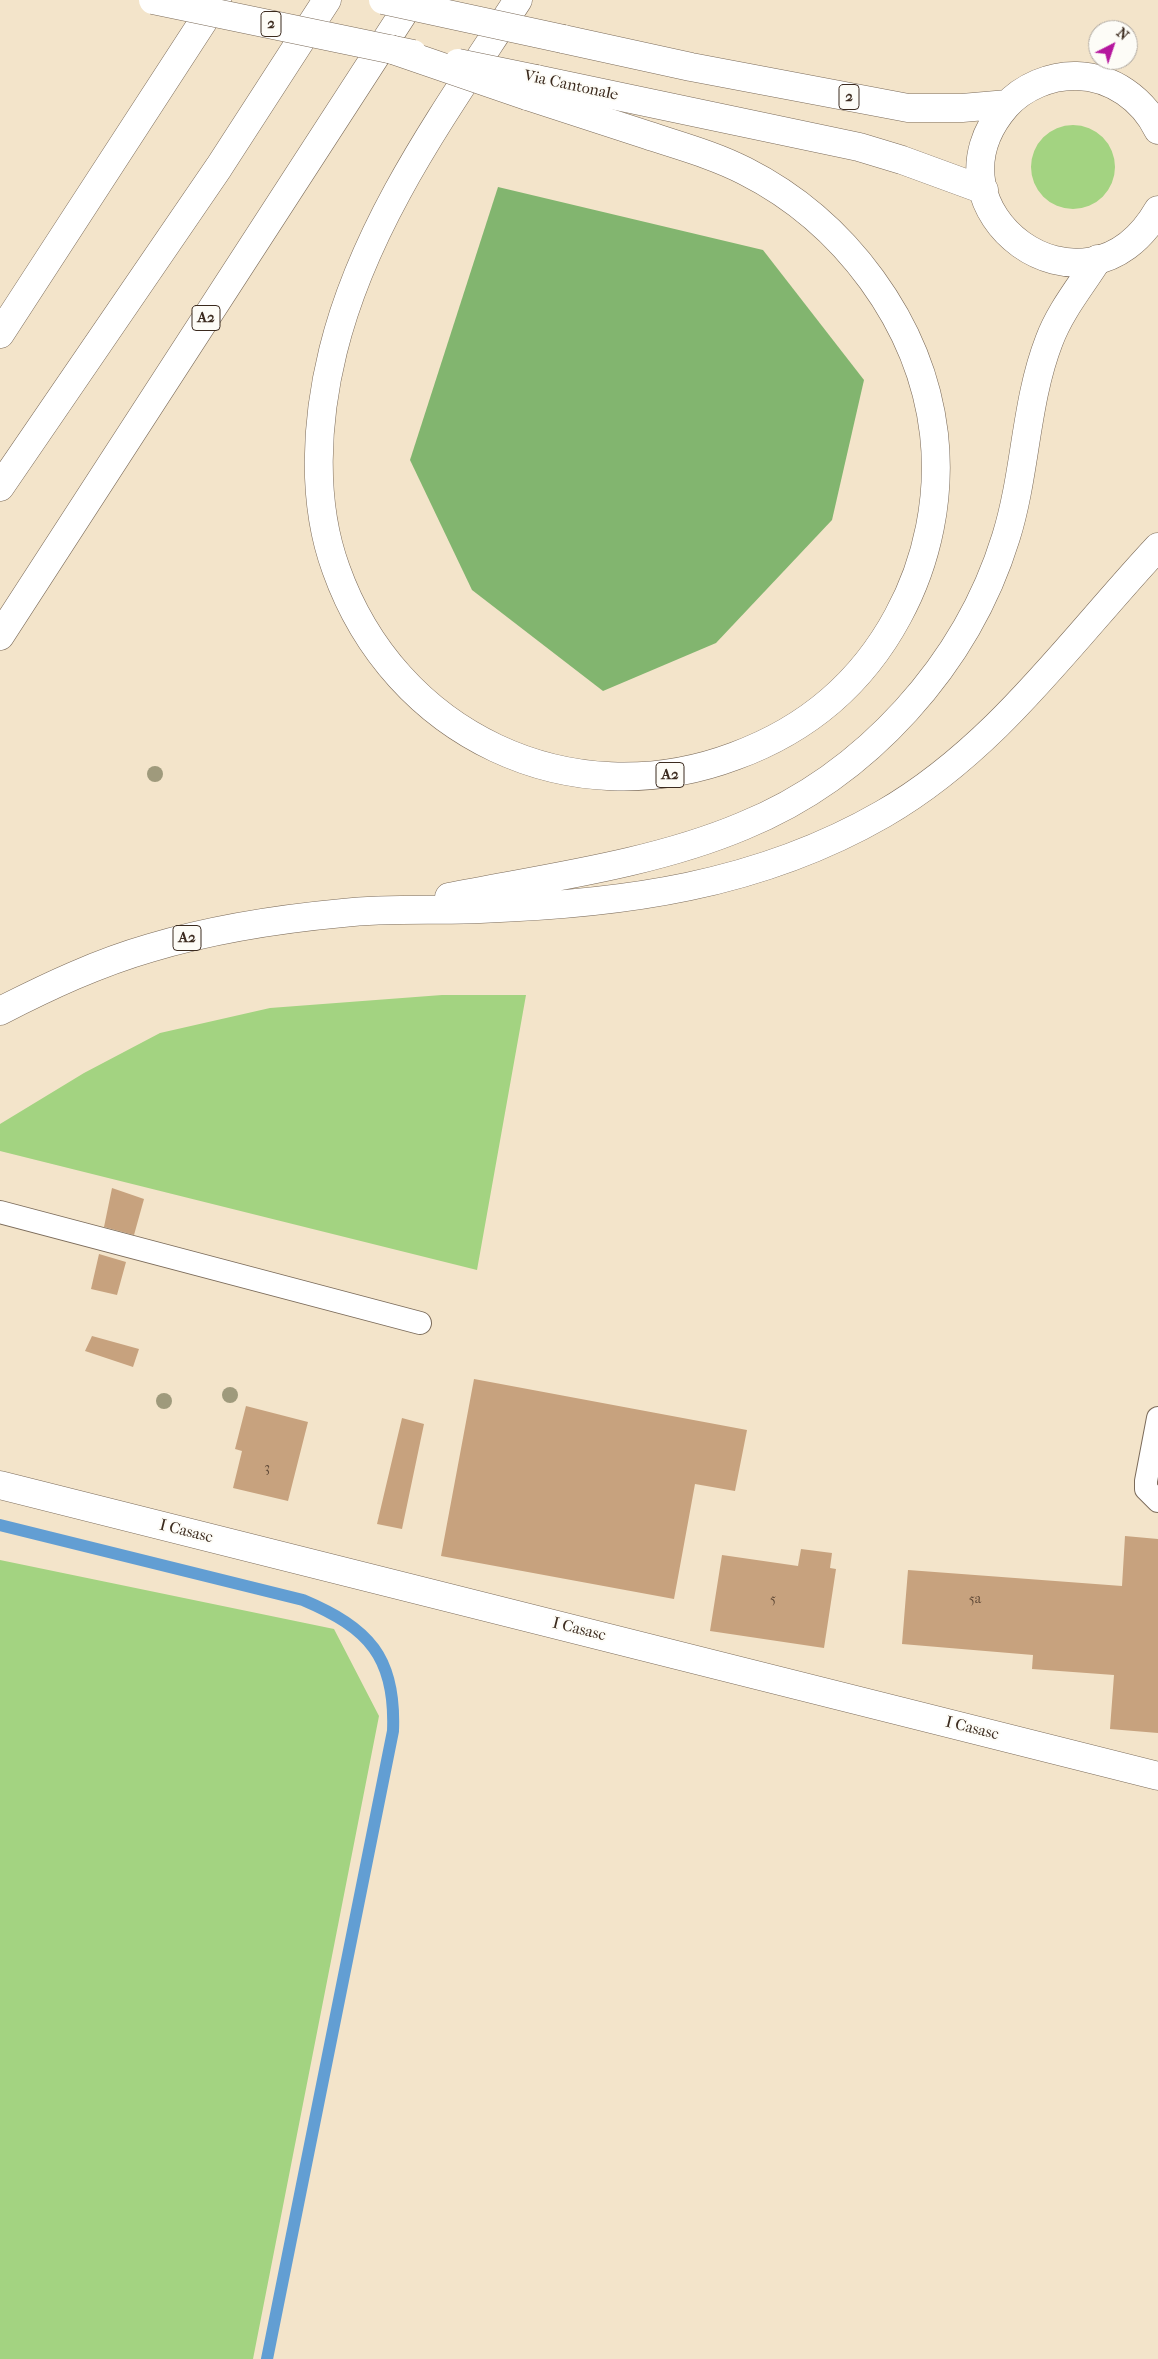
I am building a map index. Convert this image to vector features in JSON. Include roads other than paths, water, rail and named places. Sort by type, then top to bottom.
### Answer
[{"type":"main road","name":"2","points":[[153,0],[390,49]]},
{"type":"main road","points":[[0,334],[217,0]]},
{"type":"main road","points":[[0,487],[219,167],[328,0]]},
{"type":"main road","name":"2","points":[[382,0],[691,67],[908,108],[962,108],[1008,104]]},
{"type":"main road","name":"A2","points":[[0,636],[412,0]]},
{"type":"main road","name":"A2","points":[[390,49],[531,87],[706,154],[748,173],[793,202],[837,240],[882,293],[911,349],[931,412],[936,473],[933,510],[919,572],[908,597],[875,654],[840,694],[797,727],[750,751],[691,770],[642,777],[589,776],[565,772],[509,754],[453,724],[430,707],[404,682],[364,630],[350,604],[334,566],[325,530],[320,472],[323,402],[333,352],[346,307],[373,238],[387,209],[444,114],[518,0]]},
{"type":"main road","points":[[1154,222],[1119,251],[1098,259],[1066,262],[1046,258],[1026,249],[1010,236],[996,220],[984,190],[981,164],[983,150],[992,125],[1008,104],[1028,88],[1064,77],[1089,77],[1113,85],[1134,98],[1147,112],[1158,130]]},
{"type":"main road","name":"Via Cantonale","points":[[531,87],[859,147],[902,160],[984,190]]},
{"type":"main road","name":"A2","points":[[0,1011],[99,966],[188,937],[292,919],[386,909],[563,875],[665,852],[744,826],[780,808],[815,787],[870,745],[925,689],[949,657],[981,602],[1006,538],[1016,501],[1043,359],[1060,316],[1098,259]]},
{"type":"main road","name":"A2","points":[[386,909],[486,909],[554,906],[628,898],[720,881],[808,852],[886,812],[938,776],[974,746],[1018,705],[1158,547]]},
{"type":"main road","name":"I Casasc","points":[[0,1485],[1158,1776]]},
{"type":"lane","points":[[0,1212],[420,1323]]},
{"type":"lane","points":[[1158,1418],[1146,1481],[1146,1489],[1158,1501]]},
{"type":"waterway","points":[[0,1525],[303,1600],[345,1622],[361,1634],[374,1648],[383,1664],[393,1705],[393,1731],[267,2359]]}]
